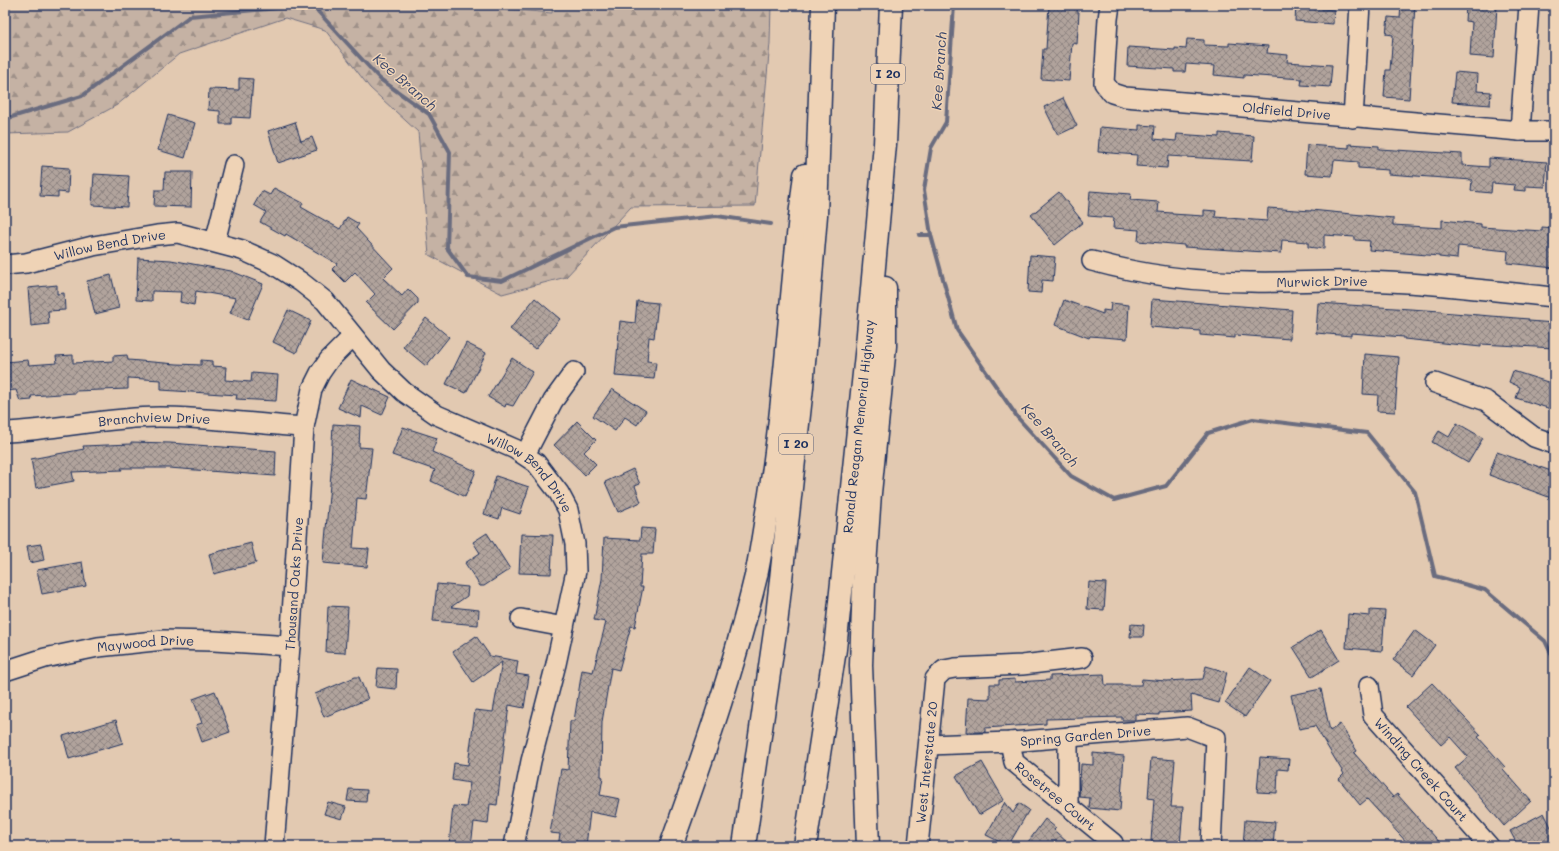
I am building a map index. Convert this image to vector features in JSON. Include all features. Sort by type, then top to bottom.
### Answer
[{"type":"highway","name":"I 20","points":[[744,846],[776,625],[802,387],[816,215],[823,5]]},
{"type":"highway","name":"Ronald Reagan Memorial Highway","points":[[805,846],[835,649],[867,345],[885,144],[891,5]]},
{"type":"highway","points":[[671,846],[720,703],[756,575],[774,473],[784,390],[797,236],[822,39]]},
{"type":"highway","points":[[868,846],[861,665],[864,581],[870,493],[885,346],[885,144]]},
{"type":"street","name":"Oldfield Drive","points":[[1110,5],[1104,83],[1112,93],[1125,98],[1520,131],[1554,131]]},
{"type":"street","points":[[1353,118],[1360,5]]},
{"type":"street","points":[[1520,131],[1529,5]]},
{"type":"street","points":[[215,242],[234,165]]},
{"type":"street","name":"Willow Bend Drive","points":[[5,265],[26,263],[93,246],[178,233],[242,250],[273,264],[301,282],[325,301],[381,370],[404,392],[437,415],[515,449],[536,463],[559,493],[568,510],[575,544],[576,571],[564,628],[531,761],[514,846]]},
{"type":"street","name":"Murwick Drive","points":[[1092,260],[1117,268],[1159,275],[1250,282],[1360,281],[1416,284],[1554,297]]},
{"type":"street","name":"Thousand Oaks Drive","points":[[274,846],[290,646],[304,427],[312,389],[320,373],[329,360],[353,336]]},
{"type":"street","points":[[525,455],[553,401],[574,372]]},
{"type":"street","points":[[1435,383],[1486,402],[1534,437],[1554,444]]},
{"type":"street","name":"Branchview Drive","points":[[5,432],[38,431],[111,419],[159,417],[304,427]]},
{"type":"street","points":[[521,619],[564,628]]},
{"type":"street","name":"Maywood Drive","points":[[5,671],[45,658],[98,647],[164,640],[214,641],[290,646]]},
{"type":"street","name":"West Interstate 20","points":[[918,846],[935,679],[944,670],[955,668],[1022,665],[1082,658]]},
{"type":"street","name":"Winding Creek Court","points":[[1369,686],[1373,715],[1489,846]]},
{"type":"street","name":"Spring Garden Drive","points":[[929,745],[1010,742],[1187,727],[1216,738],[1211,846]]},
{"type":"street","points":[[1068,737],[1068,806]]},
{"type":"street","name":"Rosetree Court","points":[[1010,742],[1014,762],[1113,843]]},
{"type":"green space","points":[[5,5],[461,5],[552,13],[553,5],[771,5],[770,43],[755,206],[631,207],[566,277],[502,294],[429,255],[418,132],[370,88],[325,30],[285,18],[179,54],[117,105],[68,132],[5,134]]},
{"type":"building","points":[[1049,5],[1078,5],[1077,44],[1072,43],[1069,81],[1041,79],[1043,49],[1046,49]]},
{"type":"building","points":[[1296,5],[1322,5],[1322,9],[1334,10],[1333,24],[1295,21]]},
{"type":"building","points":[[1401,5],[1415,5],[1409,99],[1384,97],[1386,70],[1390,70],[1393,35],[1386,34],[1388,17],[1400,18]]},
{"type":"building","points":[[1466,5],[1497,5],[1494,58],[1470,56],[1472,22],[1465,21]]},
{"type":"building","points":[[1187,39],[1204,40],[1204,45],[1229,46],[1229,43],[1268,46],[1267,53],[1288,55],[1287,62],[1332,65],[1330,87],[1301,85],[1302,79],[1244,75],[1244,78],[1214,75],[1215,66],[1186,64],[1185,72],[1174,72],[1174,69],[1127,66],[1128,47],[1175,50],[1175,48],[1186,49]]},
{"type":"building","points":[[1455,72],[1478,74],[1477,91],[1491,92],[1490,105],[1452,102]]},
{"type":"building","points":[[239,78],[253,79],[250,118],[231,117],[231,124],[220,124],[220,111],[208,110],[209,89],[239,90]]},
{"type":"building","points":[[1063,98],[1077,126],[1058,135],[1044,107]]},
{"type":"building","points":[[168,115],[195,123],[185,158],[158,150]]},
{"type":"building","points":[[295,122],[301,141],[312,137],[317,150],[278,163],[268,131]]},
{"type":"building","points":[[1139,125],[1155,126],[1154,139],[1176,141],[1177,134],[1219,137],[1219,133],[1254,136],[1252,161],[1168,156],[1167,168],[1136,166],[1137,155],[1098,152],[1100,127],[1139,130]]},
{"type":"building","points":[[1349,144],[1379,146],[1379,149],[1462,154],[1462,165],[1489,167],[1489,158],[1547,162],[1545,187],[1526,186],[1526,191],[1514,190],[1515,185],[1492,183],[1491,193],[1471,191],[1472,180],[1388,174],[1388,170],[1358,168],[1358,162],[1334,160],[1332,176],[1305,174],[1307,145],[1349,148]]},
{"type":"building","points":[[42,166],[69,168],[68,193],[58,192],[58,197],[40,196]]},
{"type":"building","points":[[165,172],[192,172],[191,207],[154,206],[155,190],[164,190]]},
{"type":"building","points":[[94,174],[129,176],[127,207],[92,205]]},
{"type":"building","points":[[274,188],[303,203],[301,207],[340,229],[347,217],[359,224],[356,228],[393,268],[383,278],[402,296],[408,289],[418,299],[418,303],[393,329],[366,303],[375,294],[355,272],[345,282],[332,269],[337,264],[286,234],[285,236],[260,222],[266,212],[254,205],[262,191],[270,195]]},
{"type":"building","points":[[1090,191],[1131,194],[1130,200],[1159,202],[1158,212],[1172,214],[1204,216],[1204,210],[1216,211],[1215,217],[1267,221],[1268,208],[1311,210],[1393,218],[1393,225],[1442,228],[1442,220],[1481,224],[1481,227],[1542,231],[1542,227],[1554,228],[1554,268],[1507,263],[1508,251],[1458,246],[1457,259],[1369,250],[1370,241],[1355,240],[1355,237],[1324,235],[1324,249],[1308,247],[1308,242],[1282,240],[1281,253],[1184,247],[1184,245],[1138,241],[1139,230],[1113,228],[1114,218],[1088,216]]},
{"type":"building","points":[[1059,192],[1083,222],[1055,245],[1031,215]]},
{"type":"building","points":[[1030,255],[1055,257],[1053,281],[1042,280],[1041,293],[1028,292]]},
{"type":"building","points":[[138,258],[171,260],[231,271],[263,284],[248,320],[230,313],[236,298],[196,291],[194,305],[180,302],[181,292],[152,291],[152,301],[136,300]]},
{"type":"building","points":[[111,275],[119,308],[95,314],[87,281]]},
{"type":"building","points":[[57,285],[57,294],[64,293],[65,310],[48,311],[49,324],[31,326],[28,288]]},
{"type":"building","points":[[535,298],[560,319],[535,349],[510,329]]},
{"type":"building","points":[[1152,299],[1292,310],[1290,339],[1235,335],[1235,338],[1200,335],[1200,331],[1150,327]]},
{"type":"building","points":[[1064,300],[1103,314],[1103,310],[1110,311],[1111,303],[1129,305],[1127,339],[1090,336],[1089,338],[1055,325]]},
{"type":"building","points":[[637,301],[658,303],[654,338],[649,337],[647,361],[656,362],[654,379],[615,376],[620,321],[635,323]]},
{"type":"building","points":[[1318,303],[1441,311],[1529,319],[1529,321],[1554,323],[1554,348],[1481,344],[1481,347],[1404,339],[1404,337],[1351,333],[1351,336],[1316,333]]},
{"type":"building","points":[[288,310],[311,321],[296,353],[273,342]]},
{"type":"building","points":[[426,318],[449,337],[426,366],[403,347]]},
{"type":"building","points":[[466,343],[486,353],[466,393],[446,384]]},
{"type":"building","points":[[1365,354],[1399,357],[1395,412],[1377,411],[1378,395],[1363,394]]},
{"type":"building","points":[[73,355],[73,363],[113,361],[113,356],[127,355],[128,360],[177,364],[201,365],[201,360],[212,361],[212,366],[226,367],[225,380],[251,382],[252,373],[278,375],[276,401],[236,399],[237,395],[161,390],[161,380],[128,378],[128,389],[75,391],[75,393],[31,396],[32,400],[20,401],[16,390],[5,391],[5,362],[28,360],[29,365],[57,363],[56,356]]},
{"type":"building","points":[[512,358],[533,372],[513,406],[506,404],[505,407],[488,397]]},
{"type":"building","points":[[1513,371],[1554,384],[1554,410],[1516,398],[1520,387],[1509,382]]},
{"type":"building","points":[[351,379],[390,397],[382,415],[362,406],[361,418],[338,408]]},
{"type":"building","points":[[612,389],[646,411],[637,425],[625,417],[615,431],[593,416]]},
{"type":"building","points":[[577,421],[596,440],[584,452],[596,464],[585,475],[554,445]]},
{"type":"building","points":[[1457,423],[1483,438],[1468,463],[1432,442],[1439,431],[1449,437]]},
{"type":"building","points":[[333,424],[360,426],[359,447],[372,448],[366,499],[357,498],[353,548],[369,549],[367,567],[323,563],[332,462]]},
{"type":"building","points":[[403,427],[437,438],[432,452],[476,471],[465,497],[431,481],[435,470],[392,455]]},
{"type":"building","points":[[131,442],[170,443],[276,451],[275,476],[169,468],[121,468],[122,470],[72,472],[74,481],[36,488],[31,459],[84,449],[83,446],[131,444]]},
{"type":"building","points":[[1497,452],[1554,472],[1554,499],[1489,475]]},
{"type":"building","points":[[633,469],[640,484],[635,486],[641,502],[618,512],[605,482]]},
{"type":"building","points":[[496,476],[529,487],[520,514],[502,508],[499,519],[484,514]]},
{"type":"building","points":[[641,528],[655,529],[653,554],[642,554],[640,587],[643,587],[635,627],[631,626],[619,670],[611,668],[602,722],[601,776],[603,777],[600,795],[620,799],[616,817],[590,812],[586,846],[558,846],[560,834],[550,833],[561,769],[568,770],[570,721],[574,721],[582,670],[593,672],[606,622],[594,620],[602,579],[604,538],[640,540]]},
{"type":"building","points":[[487,533],[510,569],[484,586],[480,586],[465,563],[480,553],[473,542]]},
{"type":"building","points":[[521,534],[553,535],[551,574],[519,573]]},
{"type":"building","points":[[251,543],[256,563],[214,574],[209,554]]},
{"type":"building","points":[[41,544],[44,560],[30,563],[27,546]]},
{"type":"building","points":[[82,562],[86,586],[42,594],[37,570]]},
{"type":"building","points":[[1089,582],[1106,583],[1104,610],[1087,609]]},
{"type":"building","points":[[437,584],[468,587],[467,596],[451,607],[479,610],[478,625],[433,621]]},
{"type":"building","points":[[328,606],[348,607],[345,653],[326,652]]},
{"type":"building","points":[[1370,610],[1385,611],[1382,651],[1346,648],[1348,614],[1370,616]]},
{"type":"building","points":[[1131,624],[1144,625],[1143,637],[1130,637]]},
{"type":"building","points":[[1321,630],[1339,660],[1312,677],[1293,647]]},
{"type":"building","points":[[1415,630],[1435,645],[1413,675],[1393,660]]},
{"type":"building","points":[[476,636],[490,656],[518,661],[516,674],[529,676],[524,708],[509,705],[497,805],[490,804],[488,824],[474,822],[471,846],[449,845],[453,806],[466,807],[470,783],[452,780],[454,763],[468,765],[475,710],[493,712],[502,662],[473,682],[453,652]]},
{"type":"building","points":[[1206,666],[1227,672],[1219,703],[1191,695],[1192,711],[1159,713],[1159,715],[1135,714],[1135,720],[1122,720],[1122,717],[1046,719],[1046,724],[985,728],[985,732],[966,732],[968,698],[990,699],[990,684],[999,684],[999,680],[1015,679],[1015,682],[1050,680],[1050,676],[1104,674],[1105,685],[1141,685],[1142,679],[1166,681],[1203,679]]},
{"type":"building","points":[[1250,667],[1270,681],[1245,717],[1225,703]]},
{"type":"building","points":[[378,668],[397,669],[396,689],[376,687]]},
{"type":"building","points":[[355,677],[359,677],[368,699],[324,717],[315,694]]},
{"type":"building","points":[[1432,683],[1481,735],[1478,737],[1505,767],[1503,769],[1531,801],[1504,826],[1455,768],[1468,757],[1450,737],[1441,745],[1406,707]]},
{"type":"building","points":[[1321,689],[1330,731],[1340,724],[1357,751],[1354,753],[1393,797],[1397,794],[1443,846],[1410,846],[1367,799],[1360,805],[1339,779],[1344,774],[1315,726],[1299,729],[1291,695]]},
{"type":"building","points":[[215,691],[230,732],[202,742],[196,725],[202,723],[193,699]]},
{"type":"building","points":[[116,720],[123,743],[69,759],[63,736]]},
{"type":"building","points":[[1093,753],[1124,756],[1120,811],[1089,808],[1090,798],[1079,797],[1081,764],[1093,765]]},
{"type":"building","points":[[1260,757],[1289,759],[1288,770],[1278,769],[1277,793],[1257,792]]},
{"type":"building","points":[[1151,758],[1175,760],[1171,807],[1183,807],[1180,846],[1154,846],[1154,841],[1151,841],[1154,799],[1148,798]]},
{"type":"building","points":[[982,762],[1004,800],[979,815],[956,776]]},
{"type":"building","points":[[349,789],[367,790],[366,802],[347,801]]},
{"type":"building","points":[[328,802],[346,807],[342,819],[324,814]]},
{"type":"building","points":[[1005,802],[1013,813],[1019,803],[1029,810],[1008,846],[986,835]]},
{"type":"building","points":[[1544,813],[1554,833],[1554,846],[1518,846],[1510,831]]},
{"type":"building","points":[[1045,819],[1056,828],[1054,830],[1071,846],[1025,846]]},
{"type":"building","points":[[1245,820],[1275,822],[1273,846],[1243,846]]},
{"type":"waterway","name":"Kee Branch","points":[[5,119],[82,96],[190,16],[312,5],[380,79],[429,114],[450,152],[447,248],[468,277],[502,281],[614,227],[717,216],[771,224]]},
{"type":"waterway","name":"Kee Branch","points":[[954,5],[946,122],[931,148],[924,190],[931,235],[957,330],[1018,418],[1071,476],[1114,500],[1166,486],[1208,433],[1253,419],[1367,433],[1415,492],[1435,576],[1485,590],[1545,641],[1554,660]]},
{"type":"waterway","points":[[919,235],[931,235]]}]
